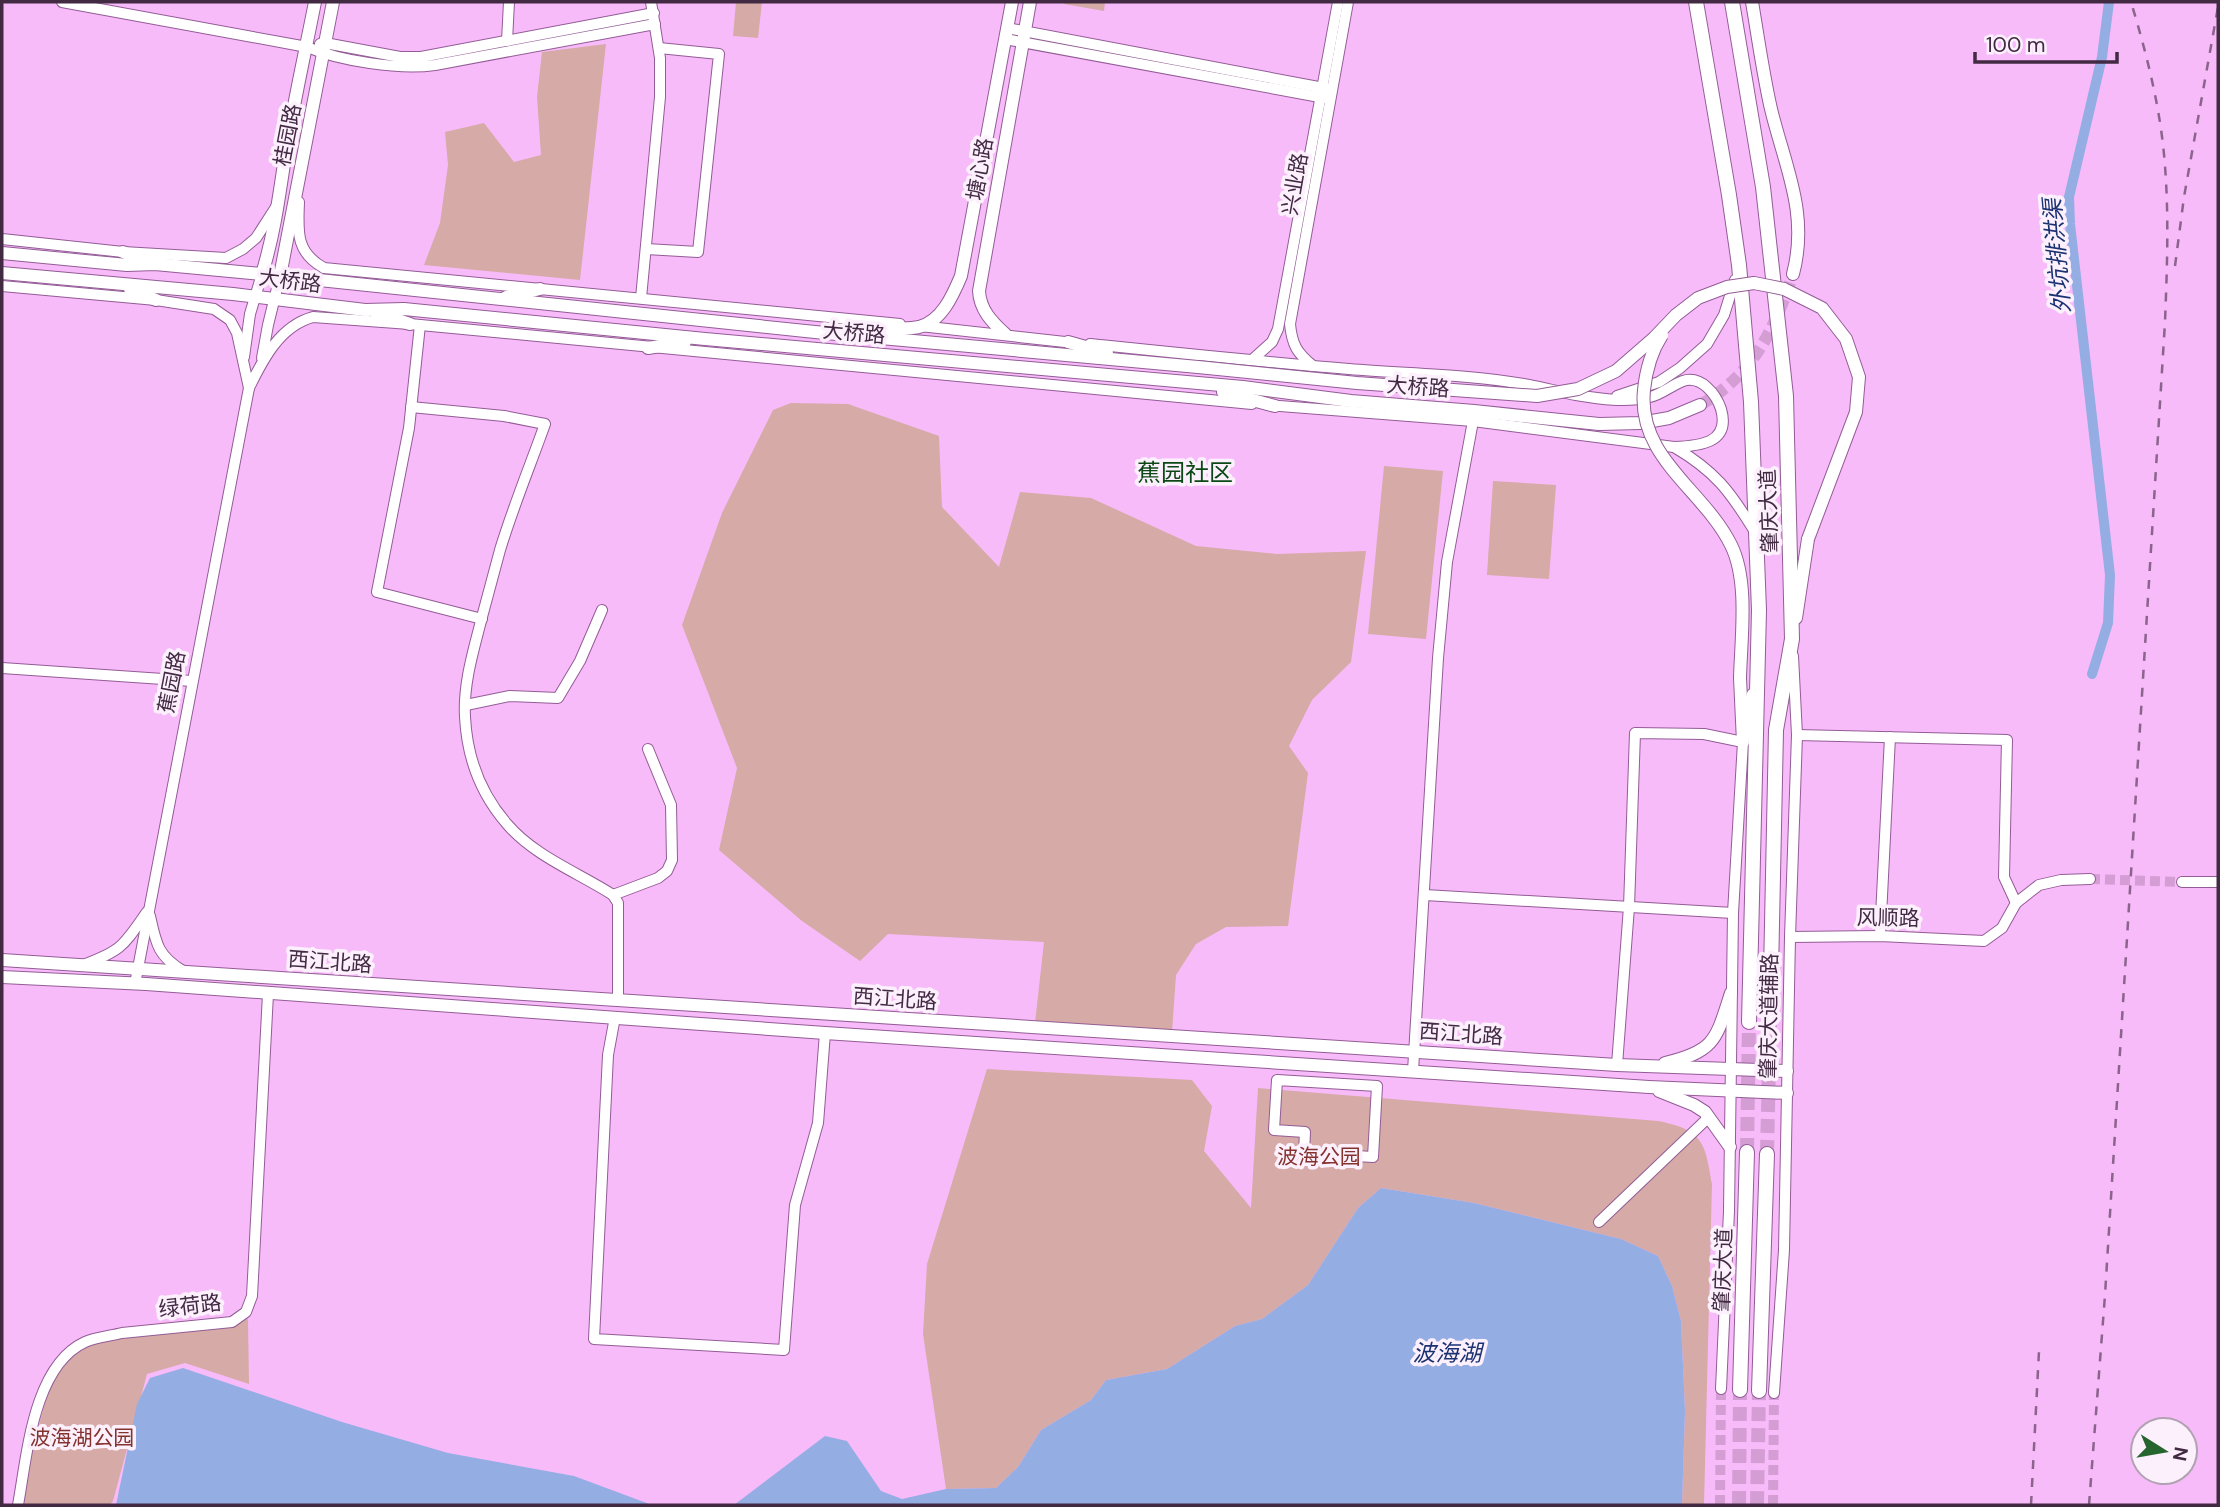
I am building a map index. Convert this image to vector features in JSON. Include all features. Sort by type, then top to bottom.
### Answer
[{"type":"highway","name":"肇庆大道","points":[[1696,2],[1739,265],[1751,402],[1759,610],[1749,1022]]},
{"type":"highway","name":"肇庆大道","points":[[1732,2],[1763,187],[1786,396],[1793,639],[1776,730],[1770,1021]]},
{"type":"highway","name":"肇庆大道","points":[[1740,1390],[1747,1152]]},
{"type":"highway","name":"肇庆大道","points":[[1766,1392],[1767,1154]]},
{"type":"main road","name":"桂园路","points":[[262,274],[280,202],[285,156],[315,2]]},
{"type":"main road","name":"桂园路","points":[[280,276],[333,2]]},
{"type":"main road","name":"塘心路","points":[[921,326],[939,314],[951,300],[961,276],[1012,2]]},
{"type":"main road","name":"塘心路","points":[[1005,334],[992,322],[979,303],[979,291],[1030,2]]},
{"type":"main road","points":[[1752,2],[1771,109],[1800,223],[1793,274]]},
{"type":"main road","points":[[123,252],[155,264]]},
{"type":"main road","name":"大桥路","points":[[2,253],[262,274],[815,332],[1357,383],[1537,396],[1578,389],[1616,371],[1654,338],[1676,314]]},
{"type":"main road","name":"大桥路","points":[[2,273],[365,310],[404,309],[1164,382],[1242,387],[1350,401],[1599,424],[1641,423],[1669,418],[1700,405]]},
{"type":"main road","points":[[2,284],[32,276]]},
{"type":"main road","points":[[1743,742],[1740,574],[1731,545],[1710,513],[1667,463],[1652,441],[1646,428],[1642,406],[1646,369],[1657,342],[1676,314],[1698,298],[1727,287],[1754,283],[1784,289],[1822,308],[1846,339],[1859,377],[1856,412],[1808,539],[1793,639]]},
{"type":"main road","points":[[120,284],[156,300]]},
{"type":"main road","points":[[498,299],[540,289]]},
{"type":"main road","points":[[365,310],[415,325]]},
{"type":"main road","points":[[815,332],[921,326]]},
{"type":"main road","points":[[648,348],[705,339]]},
{"type":"main road","points":[[1068,342],[1137,362]]},
{"type":"main road","points":[[1164,382],[1239,396],[1275,406]]},
{"type":"main road","name":"西江北路","points":[[2,960],[1618,1065],[1787,1071]]},
{"type":"main road","points":[[31,978],[32,962]]},
{"type":"main road","points":[[207,988],[209,974]]},
{"type":"main road","name":"西江北路","points":[[2,976],[1648,1087],[1787,1093]]},
{"type":"main road","points":[[1730,1147],[1709,1117],[1694,1105],[1648,1087],[1649,1066],[1695,1054],[1716,1037],[1731,993]]},
{"type":"main road","points":[[902,1037],[903,1019]]},
{"type":"street","points":[[62,2],[306,47],[411,57],[654,13]]},
{"type":"street","points":[[507,41],[509,2]]},
{"type":"street","name":"兴业路","points":[[1313,366],[1299,355],[1292,339],[1290,324],[1338,2]]},
{"type":"street","name":"兴业路","points":[[1252,360],[1272,342],[1278,328],[1326,94],[1348,2]]},
{"type":"street","points":[[324,49],[400,66],[424,66],[654,13]]},
{"type":"street","points":[[641,298],[660,97],[659,48],[654,13]]},
{"type":"street","points":[[1006,33],[1326,94]]},
{"type":"street","points":[[646,249],[698,252],[719,54],[659,48]]},
{"type":"street","points":[[248,387],[276,342],[291,327],[303,319],[313,317],[1275,406],[1473,421],[1674,447],[1702,446],[1715,439],[1722,425],[1719,404],[1705,384],[1691,379],[1651,397],[1607,400],[1491,380],[1313,366],[324,268],[315,263],[299,242],[299,182]]},
{"type":"street","points":[[2,239],[123,252],[226,258],[256,238],[280,202]]},
{"type":"street","points":[[1607,400],[1659,382],[1707,344],[1724,315],[1739,265]]},
{"type":"street","points":[[243,366],[250,314],[262,274]]},
{"type":"street","points":[[262,361],[280,276]]},
{"type":"street","points":[[2,284],[156,300],[214,309],[230,320],[237,333],[248,387]]},
{"type":"street","points":[[415,325],[409,428],[377,592],[482,619]]},
{"type":"street","name":"蕉园路","points":[[135,984],[248,387]]},
{"type":"street","points":[[411,407],[504,416],[545,424],[500,548],[467,678],[465,715],[471,761],[484,793],[508,826],[536,849],[613,895],[618,903],[618,1000]]},
{"type":"street","points":[[1413,1071],[1438,659],[1447,562],[1473,421]]},
{"type":"street","points":[[1674,447],[1694,459],[1725,486],[1756,532]]},
{"type":"street","points":[[466,705],[510,696],[558,698],[580,661],[602,610]]},
{"type":"street","name":"肇庆大道辅路","points":[[1766,1392],[1784,1250],[1797,735],[1793,639]]},
{"type":"street","name":"肇庆大道辅路","points":[[1721,1390],[1729,1210],[1733,913],[1743,742],[1758,661]]},
{"type":"street","points":[[2,668],[192,681]]},
{"type":"street","points":[[1618,1065],[1629,907],[1635,733],[1704,734],[1743,742]]},
{"type":"street","points":[[1797,735],[2007,740],[2004,877],[2016,903],[2039,885],[2061,880],[2090,879]]},
{"type":"street","points":[[1880,936],[1889,737]]},
{"type":"street","points":[[613,895],[658,878],[667,871],[672,860],[671,805],[648,749]]},
{"type":"street","points":[[2182,882],[2218,882]]},
{"type":"street","points":[[1425,895],[1733,913]]},
{"type":"street","name":"风顺路","points":[[1790,937],[1880,936],[1984,941],[2002,928],[2016,903]]},
{"type":"street","points":[[82,965],[117,951],[125,944],[148,910]]},
{"type":"street","points":[[148,910],[161,954],[185,972]]},
{"type":"street","name":"绿荷路","points":[[18,1505],[33,1420],[46,1382],[64,1358],[84,1342],[122,1333],[232,1322],[246,1312],[252,1296],[268,994]]},
{"type":"street","points":[[615,1017],[608,1055],[594,1339],[785,1350],[795,1205],[818,1123],[825,1033]]},
{"type":"street","points":[[1277,1080],[1377,1086],[1373,1157],[1304,1153],[1306,1132],[1274,1130],[1277,1080]]},
{"type":"street","points":[[1599,1222],[1709,1117]]},
{"type":"green space","points":[[736,2],[762,2],[758,38],[733,36]]},
{"type":"green space","points":[[1105,2],[1104,11],[1064,4]]},
{"type":"green space","points":[[606,44],[580,280],[424,265],[440,223],[448,165],[445,132],[484,123],[514,162],[541,155],[537,97],[542,52]]},
{"type":"green space","points":[[791,403],[848,404],[939,436],[942,507],[999,567],[1020,492],[1091,498],[1196,546],[1277,554],[1366,551],[1351,662],[1312,700],[1289,746],[1308,773],[1288,926],[1226,927],[1196,944],[1176,975],[1172,1032],[1035,1023],[1044,942],[888,934],[860,961],[802,921],[719,850],[737,768],[682,625],[722,513],[773,410]]},
{"type":"green space","points":[[1384,466],[1443,471],[1426,639],[1368,634]]},
{"type":"green space","points":[[1493,481],[1556,485],[1549,579],[1487,575]]},
{"type":"green space","name":"波海公园","points":[[987,1069],[1192,1080],[1212,1106],[1204,1151],[1251,1208],[1258,1088],[1658,1121],[1693,1134],[1704,1148],[1712,1184],[1704,1505],[1682,1505],[1685,1411],[1681,1321],[1672,1286],[1658,1256],[1621,1239],[1474,1203],[1381,1188],[1358,1208],[1308,1285],[1262,1319],[1235,1326],[1167,1369],[1106,1380],[1091,1400],[1041,1430],[1018,1467],[996,1488],[946,1489],[923,1334],[927,1264]]},
{"type":"green space","name":"波海湖公园","points":[[248,1319],[249,1384],[185,1363],[147,1374],[110,1505],[18,1505],[50,1383],[72,1356],[95,1343]]},
{"type":"water","name":"波海湖","points":[[1381,1188],[1474,1203],[1621,1239],[1658,1256],[1672,1286],[1681,1321],[1685,1411],[1682,1505],[734,1505],[825,1436],[847,1441],[881,1491],[902,1499],[946,1489],[996,1488],[1018,1467],[1041,1430],[1091,1400],[1106,1380],[1167,1369],[1235,1326],[1262,1319],[1308,1285],[1358,1208]]},
{"type":"water","points":[[183,1368],[342,1422],[448,1453],[574,1476],[652,1505],[116,1505],[137,1404],[150,1378]]},
{"type":"waterway","name":"外坑排洪渠","points":[[2092,674],[2108,623],[2110,575],[2069,197],[2102,57],[2109,2]]},
{"type":"tunnel","points":[[1700,405],[1735,379],[1760,349],[1778,314],[1793,274]]},
{"type":"tunnel","points":[[2090,879],[2182,882]]},
{"type":"tunnel","points":[[1767,1154],[1770,1021]]},
{"type":"tunnel","points":[[1747,1152],[1749,1022]]},
{"type":"tunnel","points":[[1720,1505],[1721,1389]]},
{"type":"tunnel","points":[[1739,1505],[1740,1390]]},
{"type":"tunnel","points":[[1757,1505],[1759,1391]]},
{"type":"tunnel","points":[[1773,1505],[1774,1393]]},
{"type":"railway","points":[[2089,1505],[2105,1295],[2165,322],[2167,205],[2163,145],[2152,83],[2131,2]]},
{"type":"railway","points":[[2175,266],[2184,197],[2218,7]]},
{"type":"railway","points":[[2031,1505],[2039,1351]]},
{"type":"district","name":"蕉园社区","points":[[1185,472]]}]
